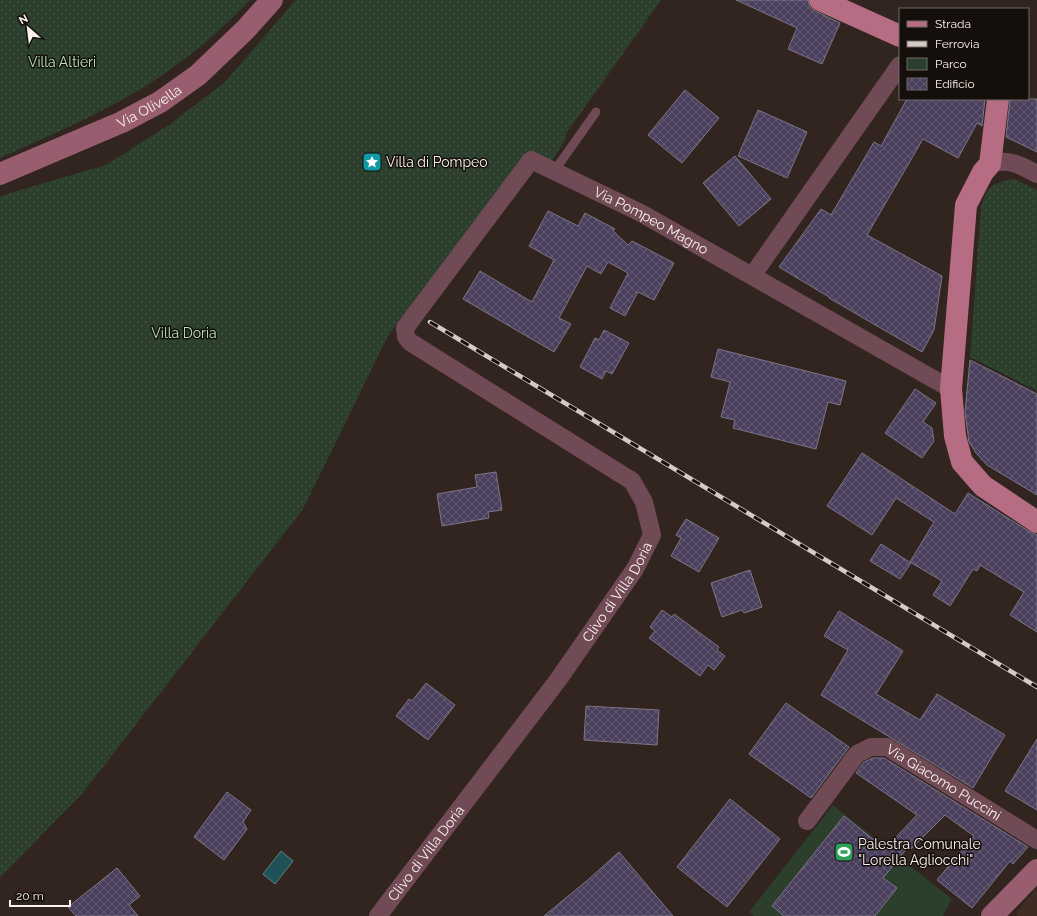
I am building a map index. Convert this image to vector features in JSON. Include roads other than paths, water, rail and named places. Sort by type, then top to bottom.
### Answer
[{"type":"main road","name":"Via Olivella","points":[[0,174],[122,122],[160,102],[198,75],[245,30],[272,0]]},
{"type":"main road","points":[[820,0],[899,36]]},
{"type":"main road","points":[[998,100],[990,164],[983,172],[966,205],[951,389],[955,436],[962,462],[983,486],[1037,522]]},
{"type":"main road","points":[[994,916],[1037,870]]},
{"type":"street","points":[[752,276],[899,66]]},
{"type":"street","name":"Via Pompeo Magno","points":[[404,328],[531,160],[555,170],[641,213],[951,389]]},
{"type":"street","points":[[990,164],[1004,161],[1016,163],[1037,174]]},
{"type":"street","name":"Clivo di Villa Doria","points":[[378,916],[558,680],[635,570],[652,535],[644,502],[632,481],[410,342],[406,337],[404,328]]},
{"type":"street","name":"Via Giacomo Puccini","points":[[807,821],[857,754],[871,747],[887,747],[1037,840]]},
{"type":"lane","points":[[555,170],[596,112]]},
{"type":"water","points":[[281,851],[293,861],[275,884],[263,874]]},
{"type":"railway","points":[[430,322],[1037,687]]},
{"type":"place","name":"Villa di Pompeo","points":[[372,162]]},
{"type":"place","name":"Palestra Comunale \"Lorella Agliocchi\"","points":[[844,852]]},
{"type":"park label","name":"Villa Altieri","points":[[62,62]]},
{"type":"park label","name":"Villa Doria","points":[[184,333]]}]
